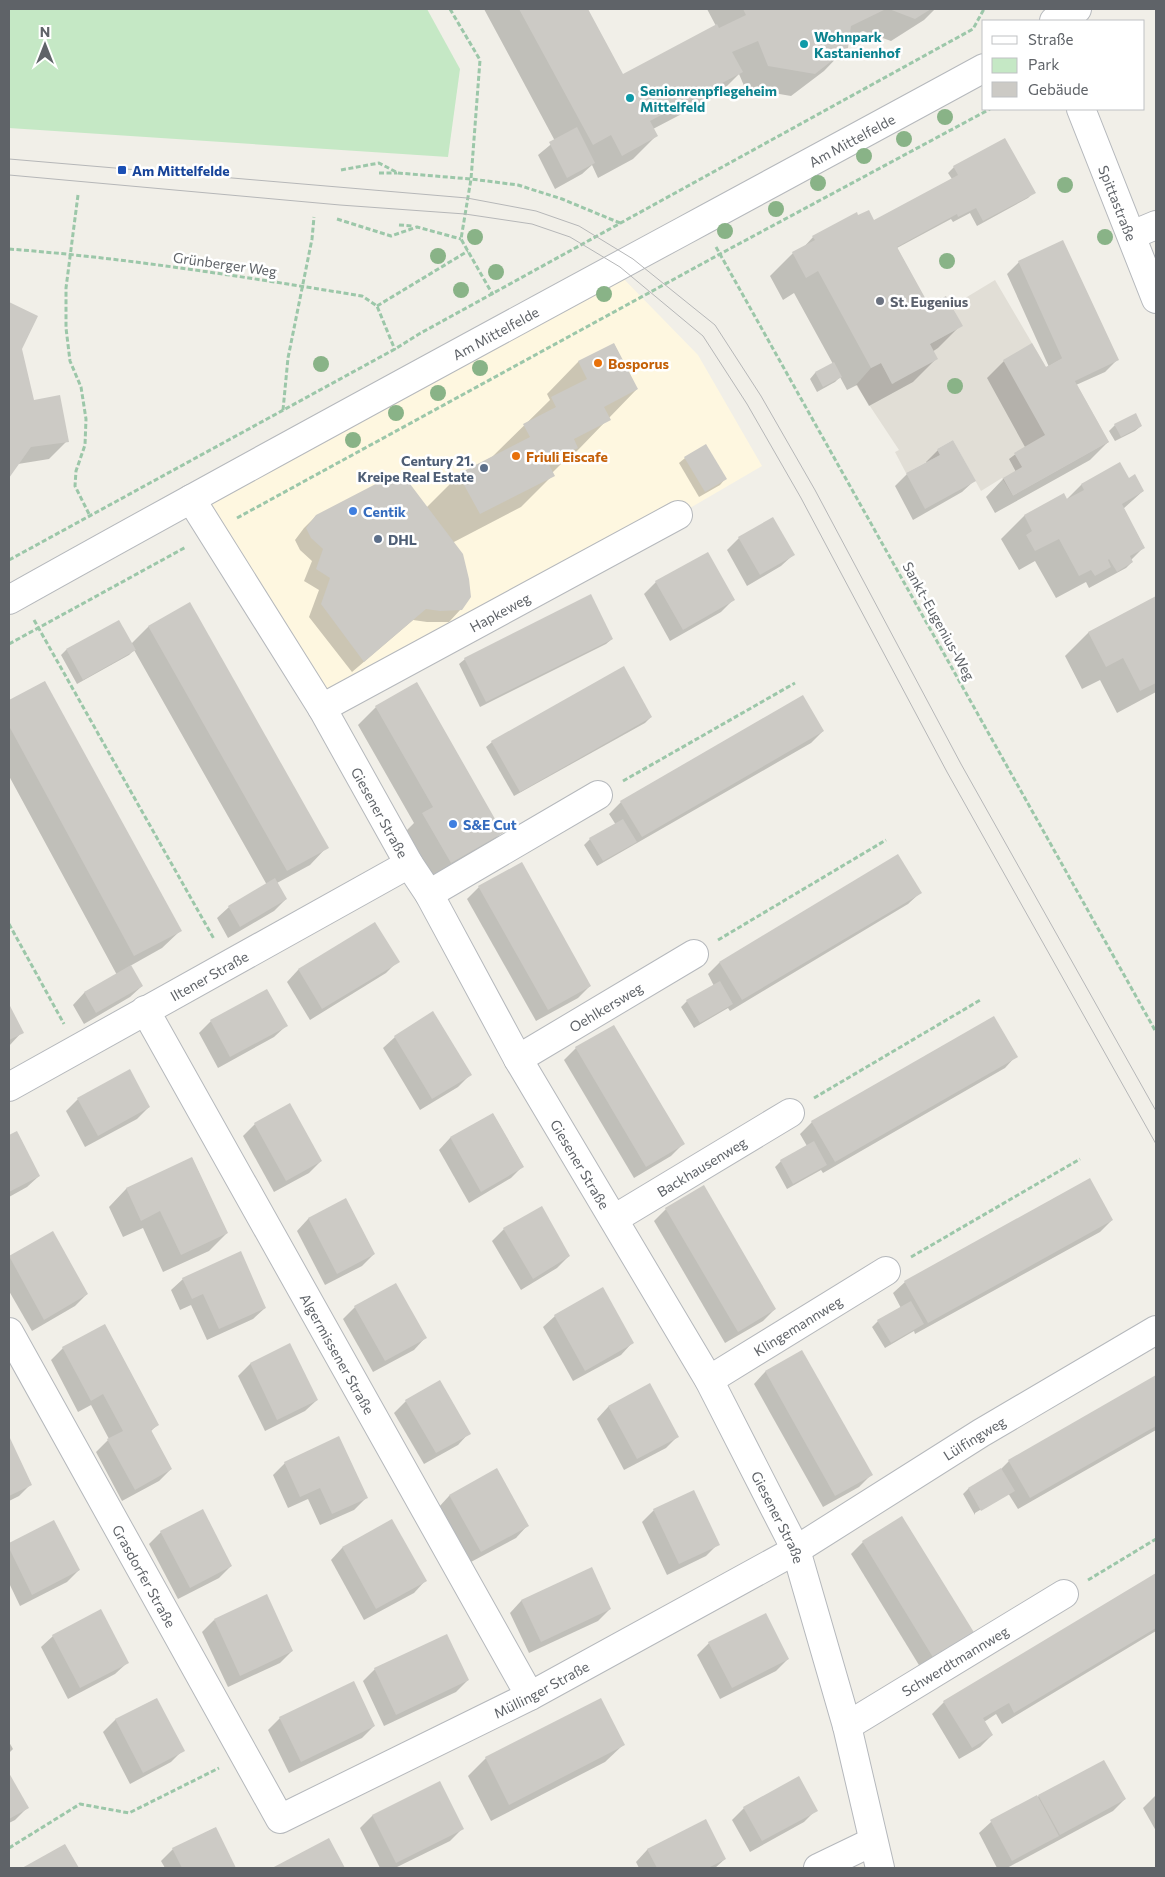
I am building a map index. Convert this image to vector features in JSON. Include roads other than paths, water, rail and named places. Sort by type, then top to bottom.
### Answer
[{"type":"street","points":[[1056,20],[1077,9]]},
{"type":"street","name":"Am Mittelfelde","points":[[14,597],[408,379],[510,326],[982,69]]},
{"type":"street","name":"Spittastraße","points":[[1082,110],[1144,230],[1156,299]]},
{"type":"street","name":"Giesener Straße","points":[[191,499],[322,708],[409,864],[428,894],[518,1059],[709,1380],[796,1550],[847,1726],[872,1842],[880,1868]]},
{"type":"street","name":"Hapkeweg","points":[[322,708],[678,515]]},
{"type":"street","points":[[428,894],[598,795]]},
{"type":"street","name":"Iltener Straße","points":[[9,1087],[409,864]]},
{"type":"street","name":"Oehlkersweg","points":[[518,1059],[694,954]]},
{"type":"street","name":"Algermissener Straße","points":[[145,1010],[530,1696]]},
{"type":"street","name":"Backhausenweg","points":[[614,1220],[790,1113]]},
{"type":"street","name":"Klingemannweg","points":[[709,1380],[886,1271]]},
{"type":"street","name":"Lülfingweg","points":[[796,1550],[981,1433],[1156,1330]]},
{"type":"street","name":"Grasdorfer Straße","points":[[9,1332],[280,1819]]},
{"type":"street","name":"Müllinger Straße","points":[[280,1819],[530,1696],[796,1550]]},
{"type":"street","name":"Schwerdtmannweg","points":[[847,1726],[1064,1594]]},
{"type":"street","points":[[818,1868],[872,1842]]},
{"type":"tram line","points":[[9,159],[467,198],[536,211],[579,226],[633,259],[715,325],[761,396],[815,490],[961,764],[1156,1111]]},
{"type":"tram line","points":[[9,175],[340,205],[465,214],[532,224],[570,237],[620,267],[703,336],[747,404],[801,498],[947,772],[1156,1144]]},
{"type":"place","name":"Wohnpark Kastanienhof","points":[[804,44]]},
{"type":"place","name":"Senionrenpflegeheim Mittelfeld","points":[[630,98]]},
{"type":"place","name":"Am Mittelfelde","points":[[122,170]]},
{"type":"place","name":"St. Eugenius","points":[[880,301]]},
{"type":"place","name":"Bosporus","points":[[598,363]]},
{"type":"place","name":"Friuli Eiscafe","points":[[516,456]]},
{"type":"place","name":"Century 21. Kreipe Real Estate","points":[[484,468]]},
{"type":"place","name":"Centik","points":[[353,511]]},
{"type":"place","name":"DHL","points":[[378,539]]},
{"type":"place","name":"S&E Cut","points":[[453,824]]}]
